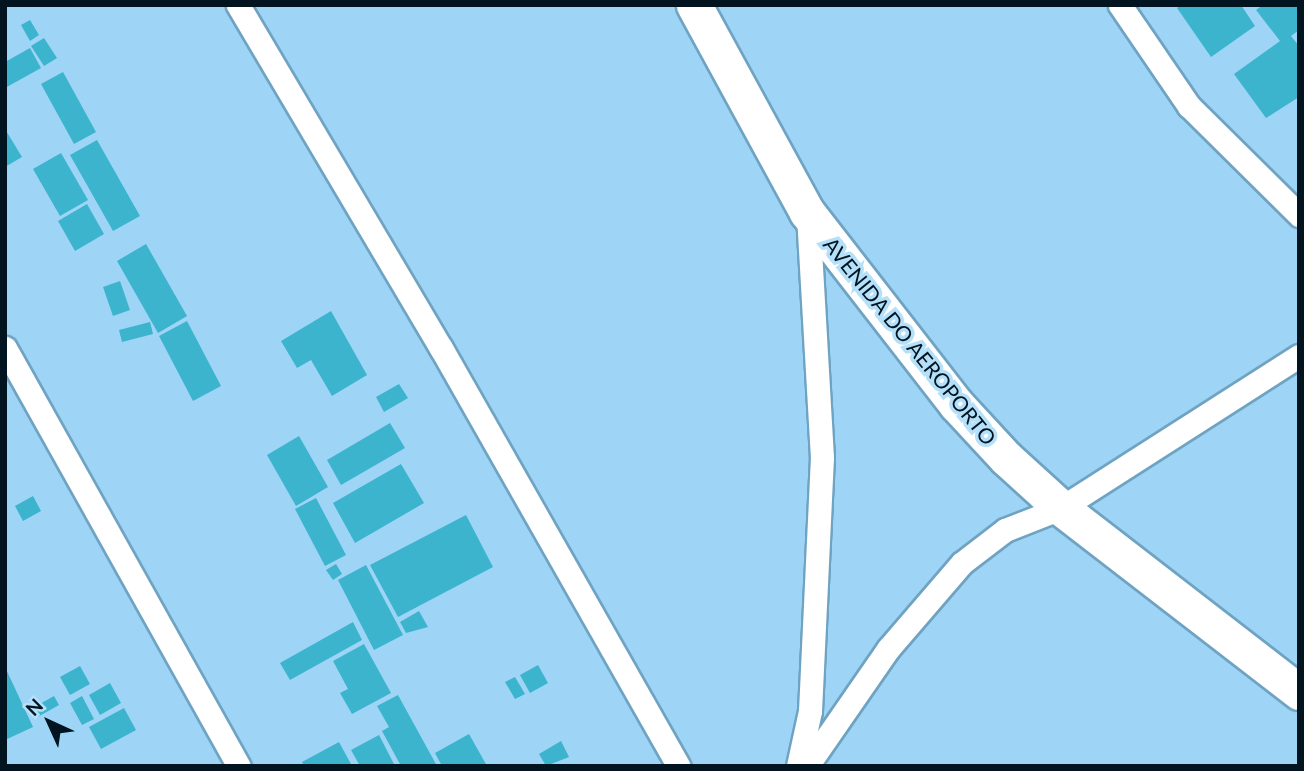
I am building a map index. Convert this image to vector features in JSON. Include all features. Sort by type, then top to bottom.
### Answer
[{"type":"main road","name":"AVENIDA DO AEROPORTO","points":[[694,5],[807,212],[956,404],[1006,458],[1061,508],[1299,692]]},
{"type":"street","points":[[238,5],[441,348],[678,766]]},
{"type":"street","points":[[1122,6],[1189,106],[1299,215]]},
{"type":"street","points":[[798,766],[810,711],[822,458],[807,212]]},
{"type":"street","points":[[5,348],[239,766]]},
{"type":"street","points":[[807,766],[888,649],[962,563],[1005,530],[1061,508],[1299,356]]},
{"type":"building","points":[[1181,5],[1241,5],[1255,26],[1211,57],[1177,8]]},
{"type":"building","points":[[1263,5],[1299,5],[1299,30],[1291,36],[1299,46],[1299,97],[1266,118],[1234,74],[1280,41],[1256,10]]},
{"type":"building","points":[[30,20],[39,35],[30,41],[21,25]]},
{"type":"building","points":[[44,38],[57,58],[44,66],[31,46]]},
{"type":"building","points":[[30,48],[41,68],[5,88],[5,62]]},
{"type":"building","points":[[63,72],[96,132],[74,144],[41,84]]},
{"type":"building","points":[[5,129],[22,157],[5,167]]},
{"type":"building","points":[[97,140],[140,216],[113,231],[70,155]]},
{"type":"building","points":[[61,153],[88,200],[60,216],[33,169]]},
{"type":"building","points":[[87,204],[104,234],[75,251],[58,221]]},
{"type":"building","points":[[146,244],[187,316],[158,333],[117,261]]},
{"type":"building","points":[[120,281],[130,310],[113,316],[103,287]]},
{"type":"building","points":[[331,311],[367,375],[332,396],[311,360],[297,368],[281,341]]},
{"type":"building","points":[[187,321],[221,386],[193,401],[159,336]]},
{"type":"building","points":[[150,322],[153,334],[122,342],[119,330]]},
{"type":"building","points":[[399,384],[408,398],[384,412],[376,397]]},
{"type":"building","points":[[390,423],[405,448],[341,485],[327,460]]},
{"type":"building","points":[[299,436],[328,487],[296,506],[267,455]]},
{"type":"building","points":[[401,464],[424,503],[355,543],[333,503]]},
{"type":"building","points":[[33,496],[41,511],[23,521],[15,506]]},
{"type":"building","points":[[316,498],[346,555],[325,566],[295,509]]},
{"type":"building","points":[[466,515],[493,567],[398,617],[370,565]]},
{"type":"building","points":[[336,564],[342,574],[333,580],[326,570]]},
{"type":"building","points":[[366,565],[403,635],[374,650],[338,580]]},
{"type":"building","points":[[419,611],[428,627],[406,633],[400,622]]},
{"type":"building","points":[[353,622],[362,640],[290,680],[280,663]]},
{"type":"building","points":[[364,644],[391,693],[352,714],[340,693],[348,689],[333,661]]},
{"type":"building","points":[[538,665],[548,683],[530,693],[520,675]]},
{"type":"building","points":[[80,666],[90,684],[70,695],[60,677]]},
{"type":"building","points":[[5,667],[33,727],[5,740]]},
{"type":"building","points":[[515,677],[525,694],[515,699],[505,682]]},
{"type":"building","points":[[110,683],[121,703],[100,715],[89,695]]},
{"type":"building","points":[[398,695],[437,766],[401,766],[382,731],[389,727],[377,706]]},
{"type":"building","points":[[54,696],[59,705],[34,719],[29,710]]},
{"type":"building","points":[[82,696],[94,719],[82,725],[70,703]]},
{"type":"building","points":[[124,708],[136,730],[101,749],[89,727]]},
{"type":"building","points":[[469,734],[487,766],[442,766],[435,753]]},
{"type":"building","points":[[379,735],[395,766],[360,766],[351,750]]},
{"type":"building","points":[[561,741],[569,757],[546,766],[539,754]]},
{"type":"building","points":[[339,742],[352,766],[304,766],[302,762]]}]
